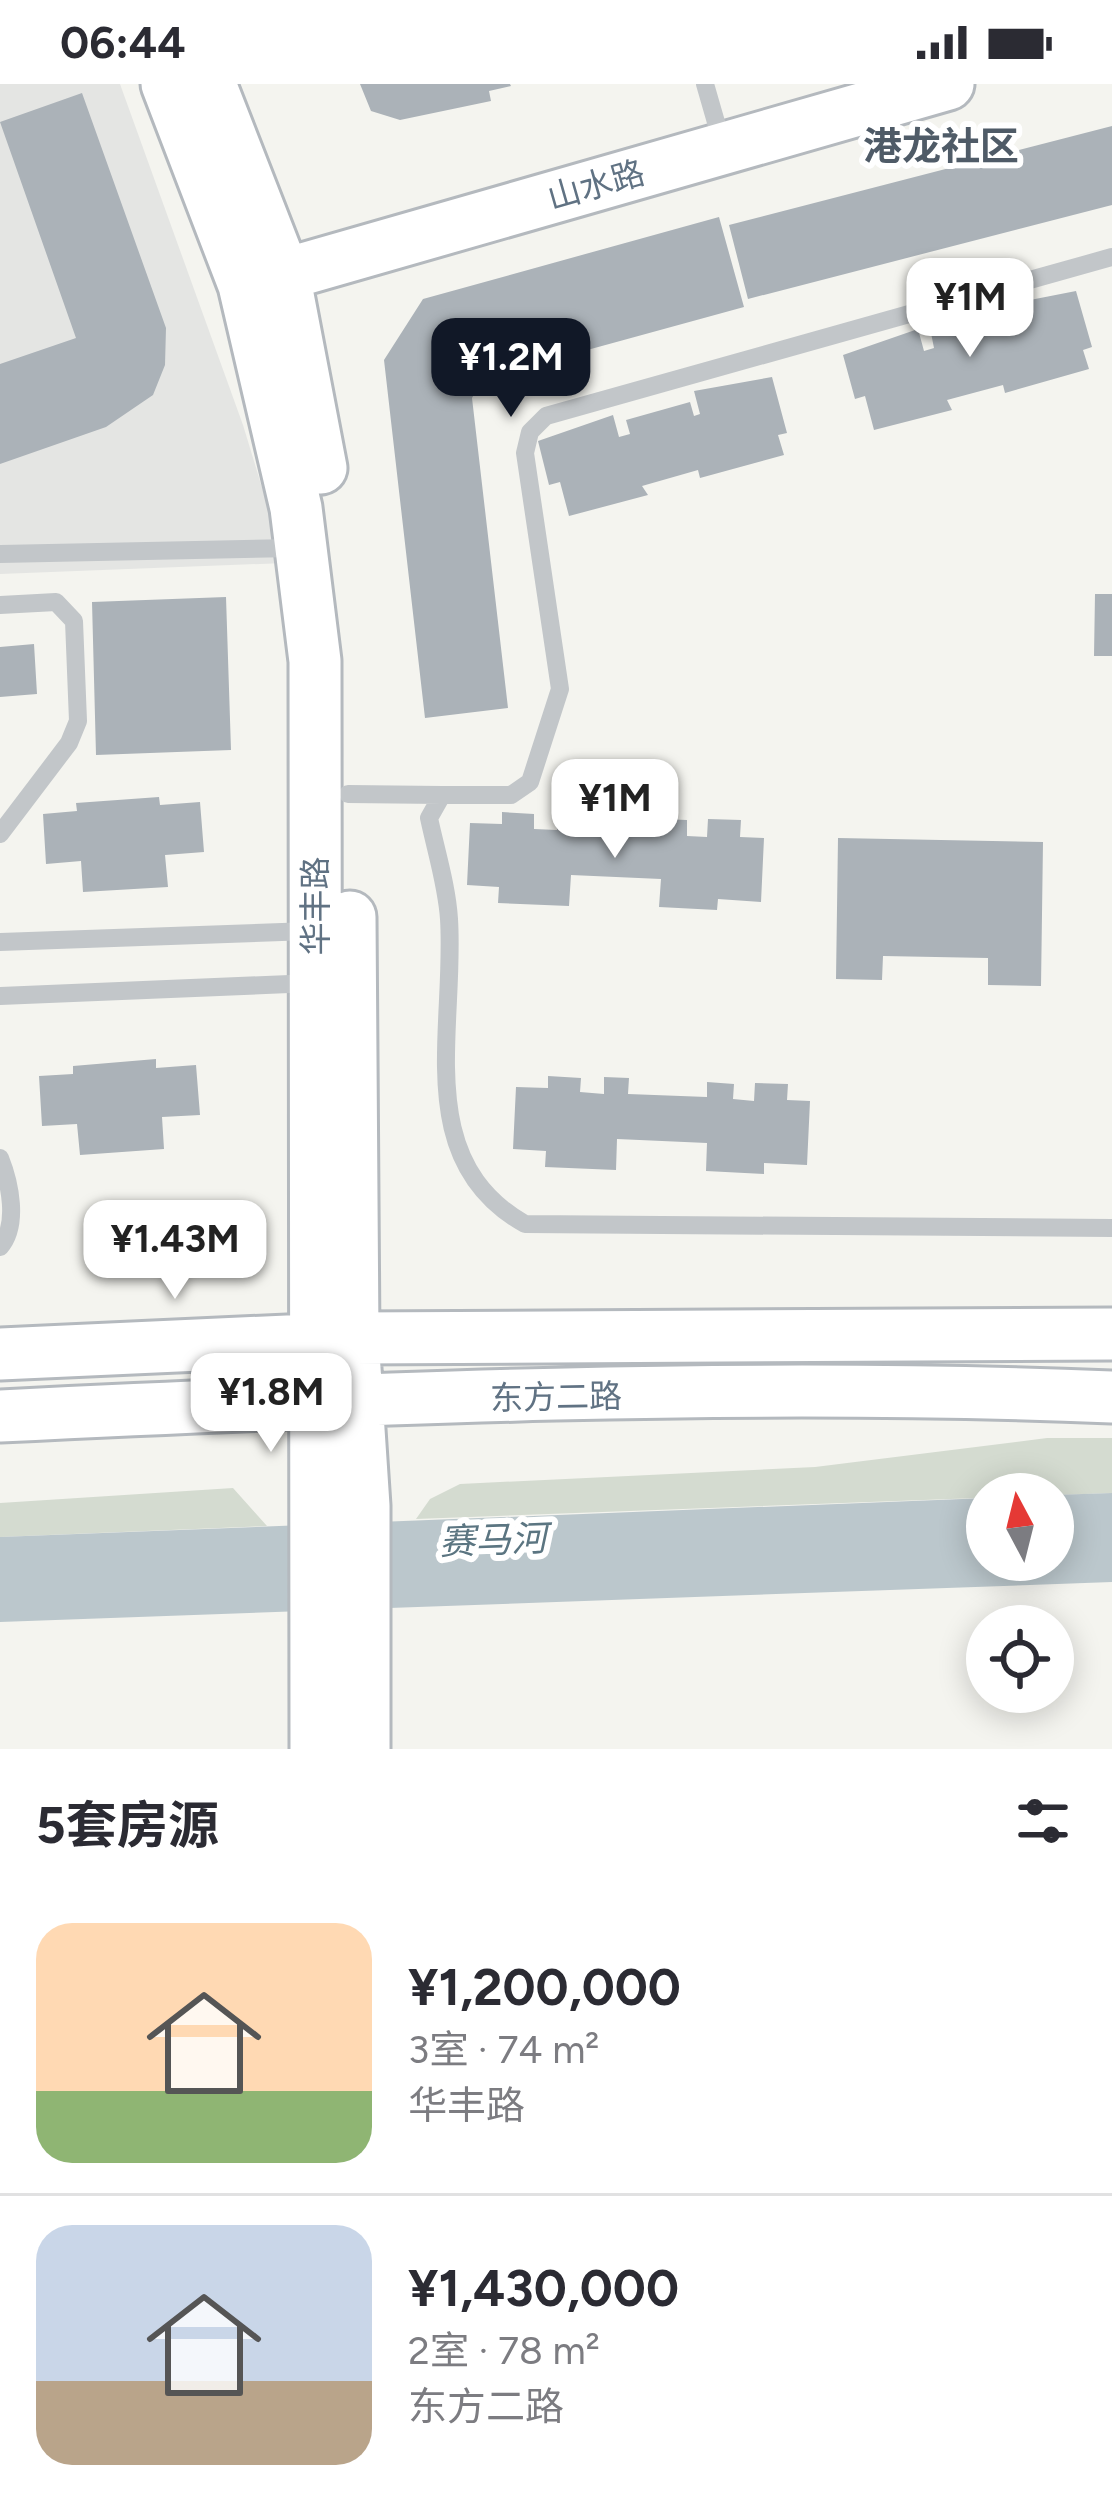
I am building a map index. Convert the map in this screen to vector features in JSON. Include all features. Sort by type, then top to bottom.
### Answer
[{"type":"street","name":"华丰路","points":[[166,84],[264,280],[302,548],[315,662],[314,983],[338,1401],[340,1636],[364,1749]]},
{"type":"street","name":"华丰路","points":[[210,84],[331,522],[347,659],[349,794],[334,1339]]},
{"type":"street","name":"山水路","points":[[264,280],[948,84]]},
{"type":"street","name":"东方二路","points":[[0,1354],[334,1339],[1112,1334]]},
{"type":"street","name":"东方二路","points":[[0,1416],[338,1401],[941,1390],[1112,1397]]},
{"type":"street","name":"华丰路","points":[[316,1749],[340,1636]]},
{"type":"lane","points":[[705,84],[724,148]]},
{"type":"lane","points":[[349,794],[511,795],[530,782],[560,689],[525,453],[530,432],[546,416],[1112,256]]},
{"type":"lane","points":[[0,554],[302,548]]},
{"type":"lane","points":[[0,605],[56,602],[74,621],[79,721],[70,743],[0,834]]},
{"type":"lane","points":[[442,795],[429,818],[449,916],[448,1114],[455,1151],[491,1205],[525,1224],[1112,1228]]},
{"type":"lane","points":[[0,942],[315,931]]},
{"type":"lane","points":[[0,996],[314,983]]},
{"type":"lane","points":[[0,1158],[11,1204],[6,1241],[0,1247]]},
{"type":"shaded area","points":[[0,84],[120,84],[243,425],[285,563],[0,574]]},
{"type":"shaded area","points":[[1047,1438],[1112,1438],[1112,1493],[1074,1494],[1074,1473],[966,1473],[966,1498],[416,1519],[430,1499],[460,1484],[815,1467]]},
{"type":"shaded area","points":[[233,1488],[267,1526],[0,1537],[0,1503]]},
{"type":"water","name":"赛马河","points":[[1112,1493],[1112,1582],[0,1622],[0,1537],[966,1499],[966,1581],[1074,1581],[1074,1494]]},
{"type":"building","points":[[360,84],[511,86],[489,91],[491,101],[400,120],[371,111]]},
{"type":"building","points":[[82,93],[166,328],[165,365],[153,395],[106,427],[0,464],[0,364],[76,338],[0,122]]},
{"type":"building","points":[[1112,126],[1112,205],[748,299],[729,225]]},
{"type":"building","points":[[719,217],[744,307],[482,379],[472,398],[508,708],[425,718],[384,360],[423,299]]},
{"type":"building","points":[[1076,291],[1092,347],[1083,350],[1089,369],[1005,393],[1003,385],[947,400],[952,410],[874,430],[865,396],[855,399],[843,355],[918,329],[924,351],[934,348],[931,333],[995,316],[999,330],[1005,329],[999,306]]},
{"type":"building","points":[[772,377],[787,433],[778,435],[784,455],[700,478],[698,470],[642,486],[648,495],[569,516],[560,482],[549,485],[538,441],[613,415],[619,437],[630,434],[626,420],[690,402],[694,416],[700,414],[694,391]]},
{"type":"building","points":[[1095,594],[1112,594],[1112,656],[1094,656]]},
{"type":"building","points":[[226,597],[231,750],[96,755],[92,602]]},
{"type":"building","points":[[34,644],[37,694],[0,697],[0,647]]},
{"type":"building","points":[[159,797],[160,805],[200,802],[204,852],[165,855],[168,887],[83,892],[81,861],[46,864],[43,814],[77,811],[76,803]]},
{"type":"building","points":[[502,812],[534,814],[534,829],[557,830],[558,813],[583,814],[582,830],[660,833],[661,819],[687,820],[687,836],[707,837],[708,819],[741,820],[740,837],[764,838],[761,902],[718,899],[717,910],[659,907],[661,879],[571,875],[569,906],[498,903],[499,887],[467,885],[470,823],[502,824]]},
{"type":"building","points":[[838,838],[1043,842],[1041,986],[988,985],[988,958],[883,956],[882,980],[836,979]]},
{"type":"building","points":[[156,1059],[156,1068],[196,1065],[200,1115],[162,1117],[164,1149],[80,1155],[77,1124],[42,1126],[39,1076],[73,1074],[73,1066]]},
{"type":"building","points":[[548,1076],[581,1078],[580,1092],[604,1094],[604,1077],[629,1078],[628,1094],[707,1097],[707,1082],[734,1084],[733,1099],[754,1101],[755,1083],[788,1084],[787,1100],[810,1101],[807,1165],[764,1163],[764,1174],[706,1171],[707,1143],[617,1139],[616,1170],[545,1167],[546,1151],[513,1149],[516,1087],[548,1088]]},
{"type":"district","name":"港龙社区","points":[[941,146]]}]
